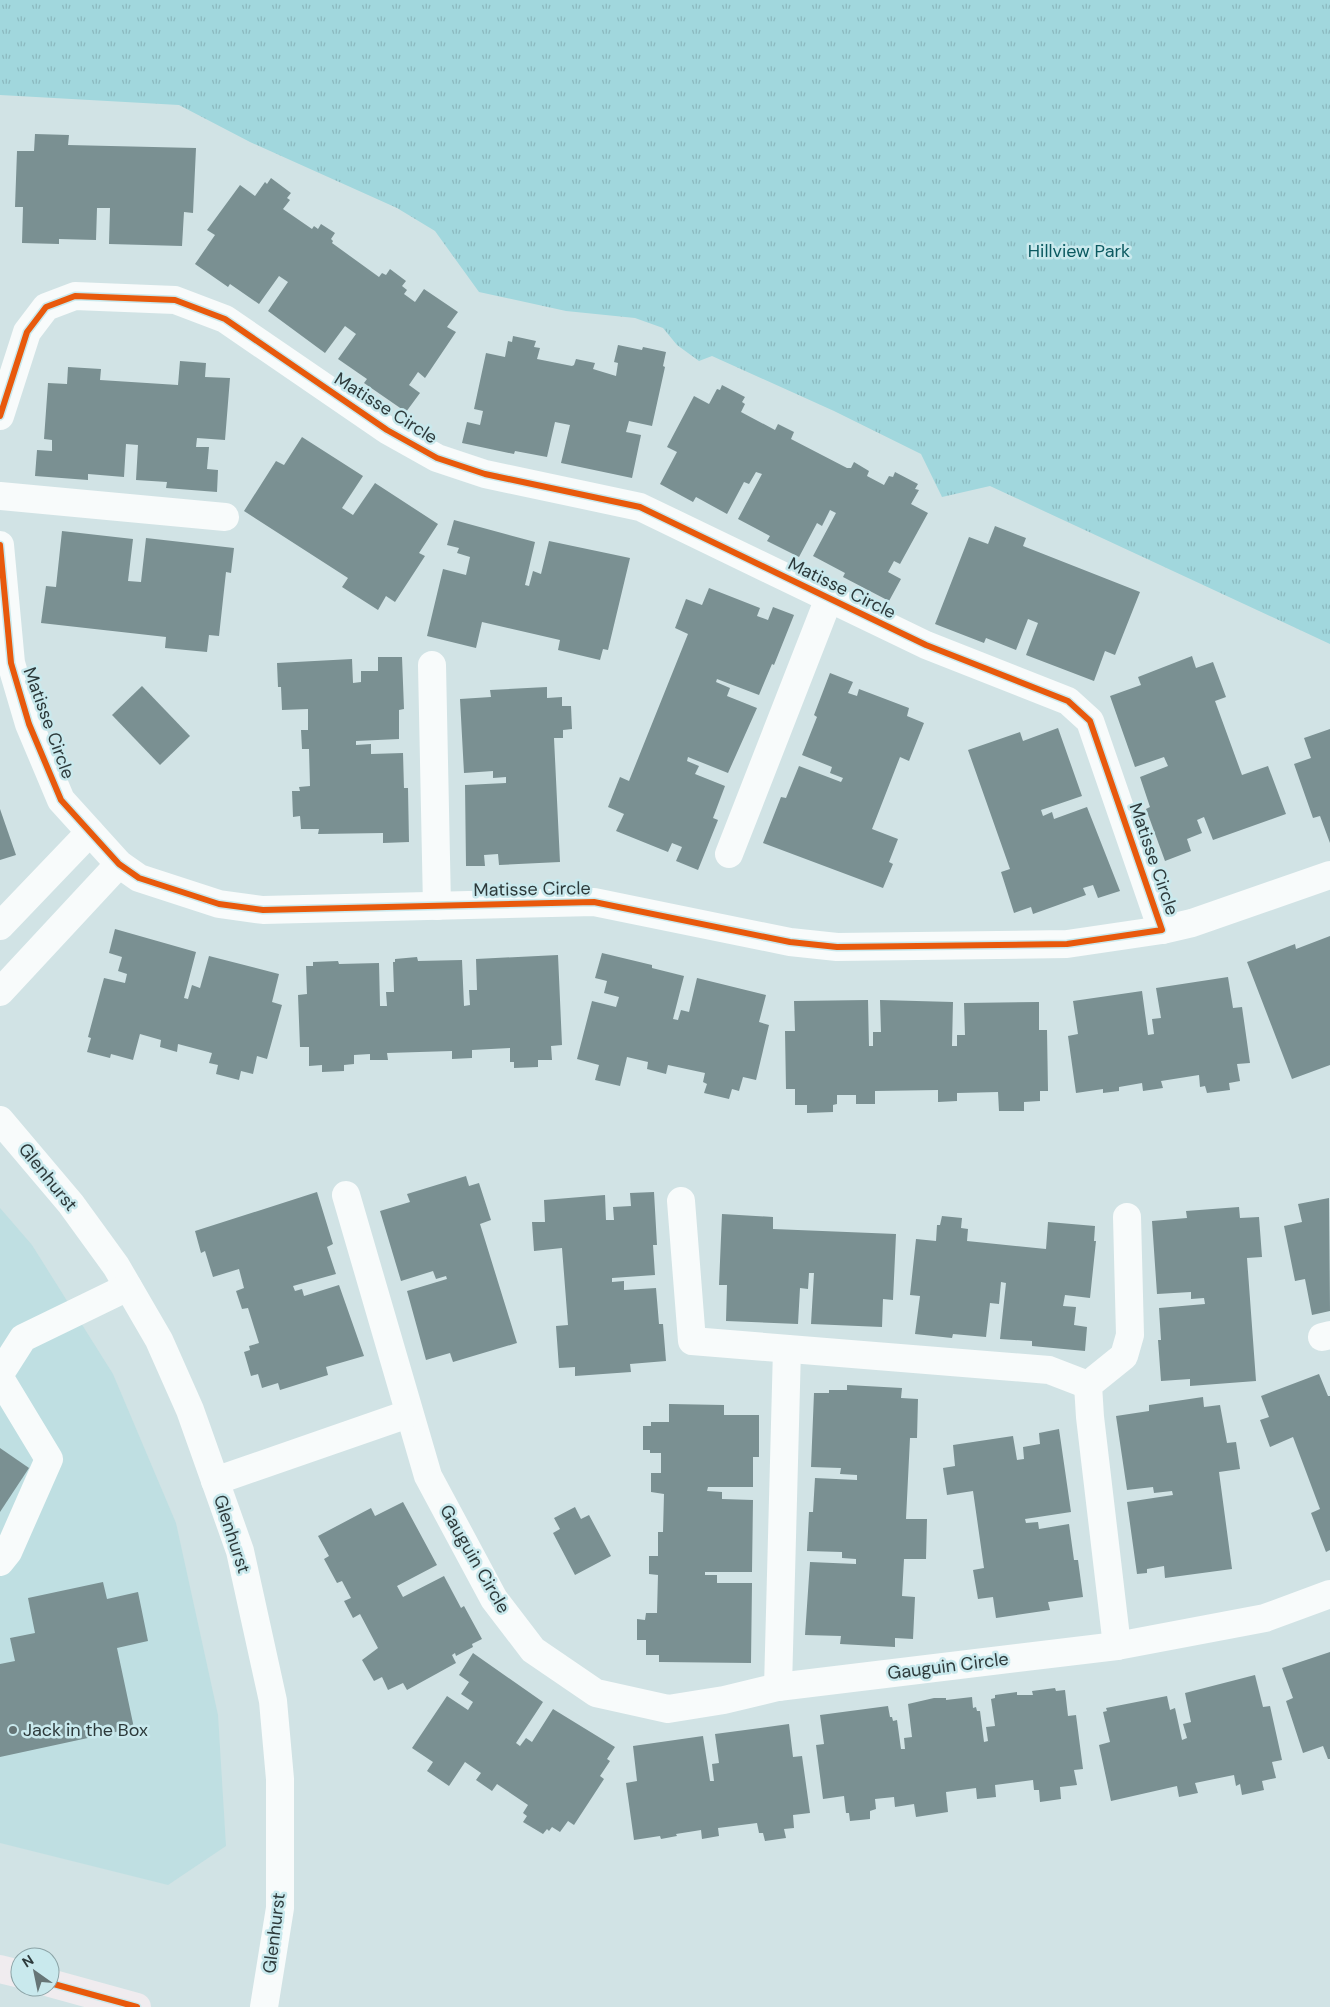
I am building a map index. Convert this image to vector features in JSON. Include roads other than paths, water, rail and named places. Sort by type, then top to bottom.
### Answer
[{"type":"main road","points":[[60,1986],[137,2007]]},
{"type":"street","name":"Matisse Circle","points":[[0,416],[27,332],[46,307],[75,296],[175,300],[225,319],[387,430],[437,458],[485,474],[640,507],[926,645],[1068,700],[1090,721],[1162,930]]},
{"type":"street","points":[[0,496],[224,517]]},
{"type":"street","name":"Matisse Circle","points":[[0,545],[11,663],[29,724],[61,800],[119,864],[139,878],[219,904],[263,910],[594,902],[790,942],[836,947],[1067,944],[1162,930],[1192,923],[1330,875]]},
{"type":"street","name":"Matisse Circle","points":[[729,854],[830,598]]},
{"type":"street","points":[[432,665],[437,906]]},
{"type":"street","points":[[0,926],[90,832]]},
{"type":"street","points":[[0,992],[119,864]]},
{"type":"street","name":"Glenhurst","points":[[0,1120],[71,1204],[116,1266],[159,1340],[190,1410],[240,1551],[273,1701],[280,1779],[280,1908],[264,2007]]},
{"type":"street","name":"Gauguin Circle","points":[[346,1195],[408,1414],[428,1476],[494,1598],[533,1650],[596,1693],[668,1709],[724,1700],[778,1686],[1117,1646],[1265,1618],[1330,1594]]},
{"type":"street","points":[[681,1201],[692,1341],[1049,1370],[1088,1385]]},
{"type":"street","points":[[1088,1385],[1124,1356],[1130,1335],[1126,1217]]},
{"type":"street","points":[[0,1374],[23,1338],[128,1287]]},
{"type":"street","points":[[778,1686],[787,1349]]},
{"type":"street","points":[[0,1378],[49,1459],[8,1552],[0,1562]]},
{"type":"street","points":[[1088,1385],[1090,1418],[1117,1646]]},
{"type":"street","points":[[215,1481],[408,1414]]},
{"type":"place","name":"Jack in the Box","points":[[13,1730]]},
{"type":"park label","name":"Hillview Park","points":[[1079,251]]}]
